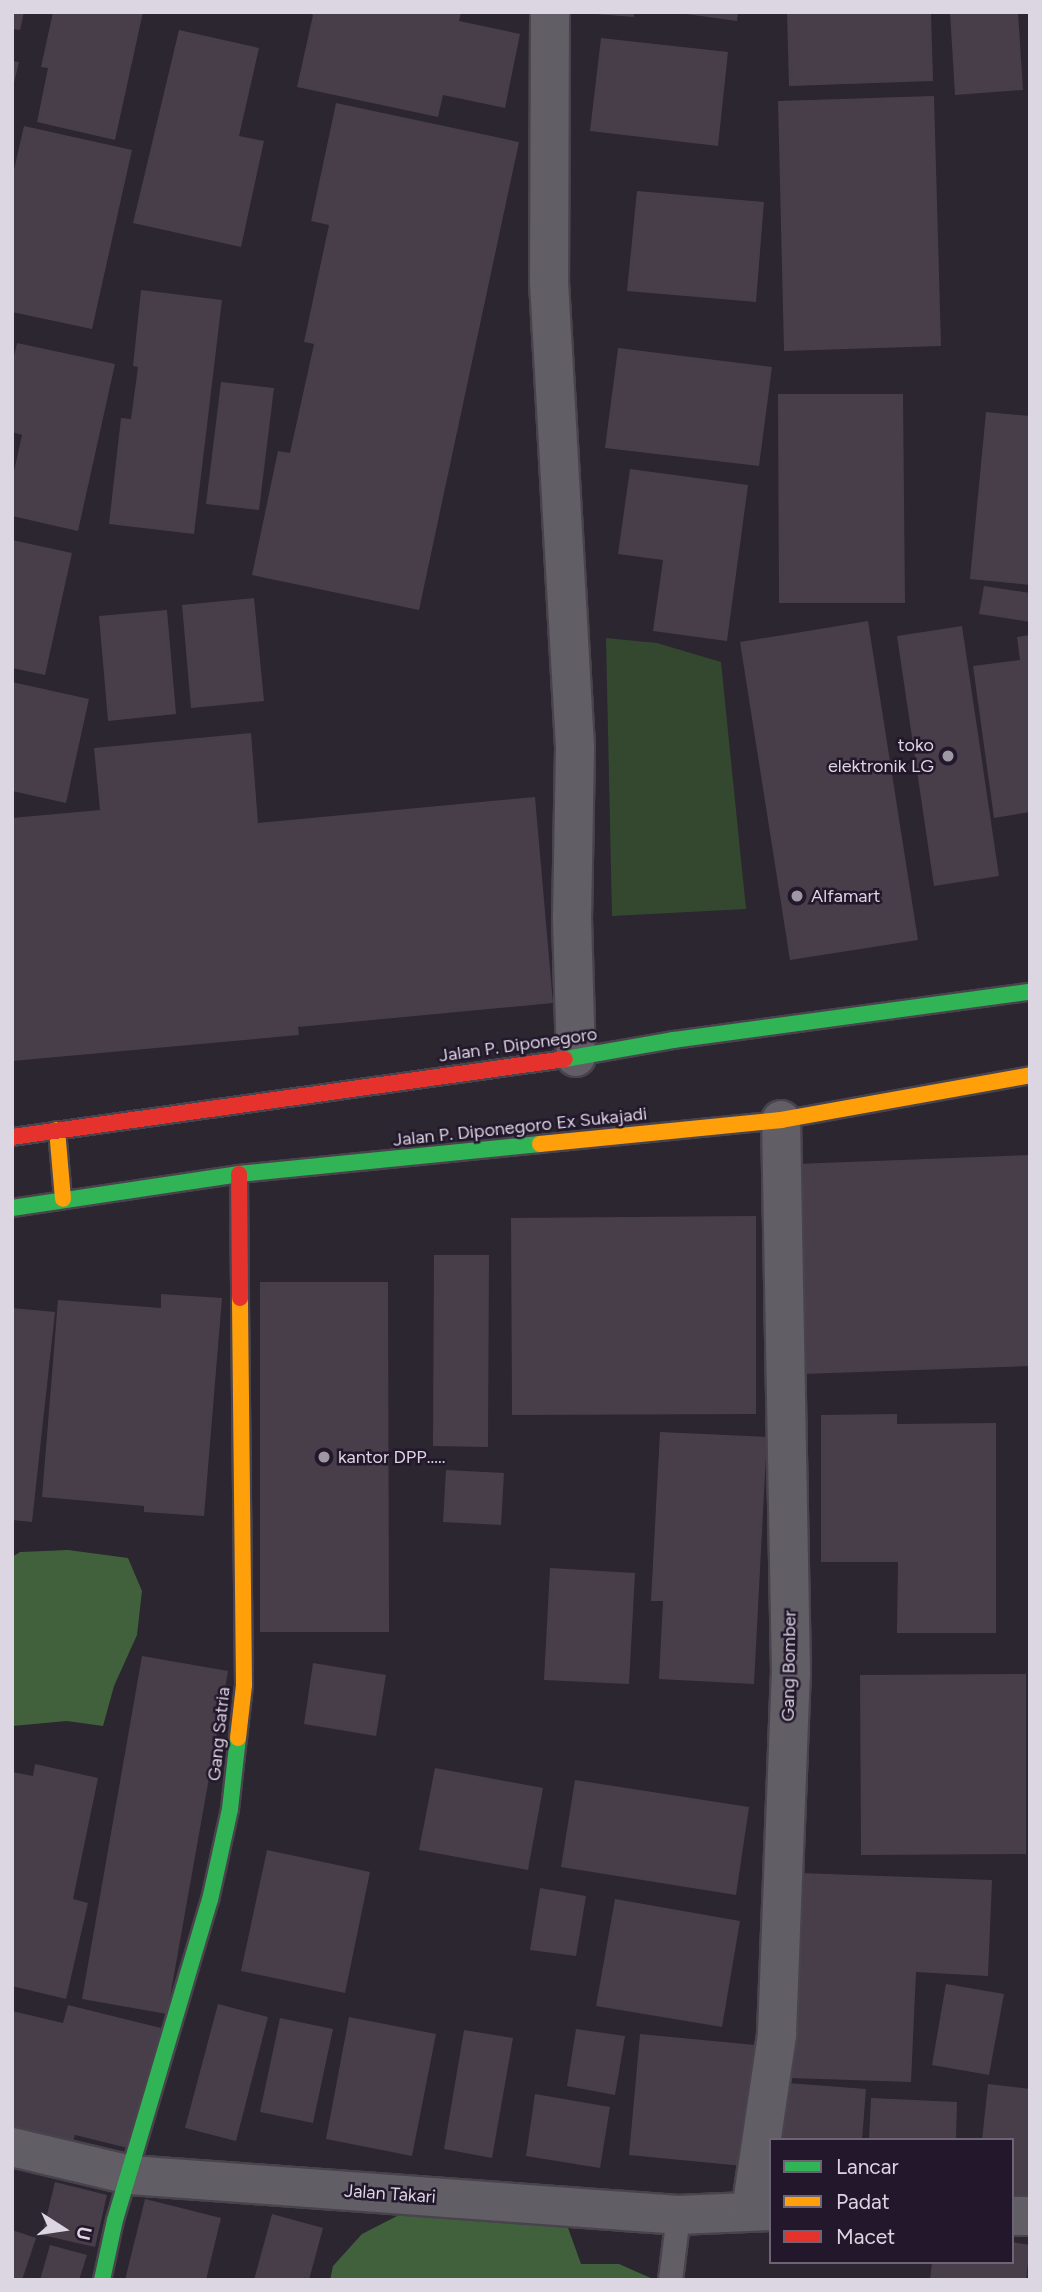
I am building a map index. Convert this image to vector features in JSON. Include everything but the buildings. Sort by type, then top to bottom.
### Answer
[{"type":"main road","name":"Jalan P. Diponegoro","points":[[12,1137],[576,1057],[673,1040],[1030,992]]},
{"type":"main road","name":"Jalan P. Diponegoro Ex Sukajadi","points":[[12,1208],[239,1174],[780,1120],[1030,1075]]},
{"type":"main road","points":[[57,1130],[63,1199]]},
{"type":"main road","name":"Gang Satria","points":[[102,2280],[115,2220],[210,1900],[230,1809],[244,1685],[239,1174]]},
{"type":"street","points":[[550,12],[549,282],[575,748],[572,918],[576,1057]]},
{"type":"street","name":"Gang Bomber","points":[[761,2211],[777,2034],[791,1674],[780,1120]]},
{"type":"street","name":"Jalan Takari","points":[[12,2147],[130,2175],[678,2215],[761,2211]]},
{"type":"lane","points":[[670,2280],[678,2215]]},
{"type":"green space","points":[[606,638],[657,643],[721,662],[746,909],[612,916]]},
{"type":"green space","points":[[68,1550],[128,1558],[142,1591],[137,1635],[114,1686],[103,1726],[67,1721],[12,1726],[12,1557],[20,1552]]},
{"type":"green space","points":[[399,2215],[567,2225],[581,2264],[619,2264],[653,2279],[330,2280],[333,2266],[362,2234]]},
{"type":"traffic: fast","points":[[565,1059],[673,1040],[1030,992]]},
{"type":"traffic: fast","points":[[12,1208],[239,1174],[540,1144]]},
{"type":"traffic: fast","points":[[102,2280],[115,2220],[210,1900],[230,1809],[238,1738]]},
{"type":"traffic: slow","points":[[540,1144],[781,1120],[1030,1075]]},
{"type":"traffic: slow","points":[[57,1130],[63,1199]]},
{"type":"traffic: slow","points":[[238,1738],[244,1685],[240,1298]]},
{"type":"traffic: jam","points":[[12,1137],[565,1059]]},
{"type":"traffic: jam","points":[[239,1174],[240,1298]]},
{"type":"place","name":"toko elektronik LG","points":[[948,756]]},
{"type":"place","name":"Alfamart","points":[[797,896]]},
{"type":"place","name":"kantor DPP.....","points":[[324,1457]]}]
